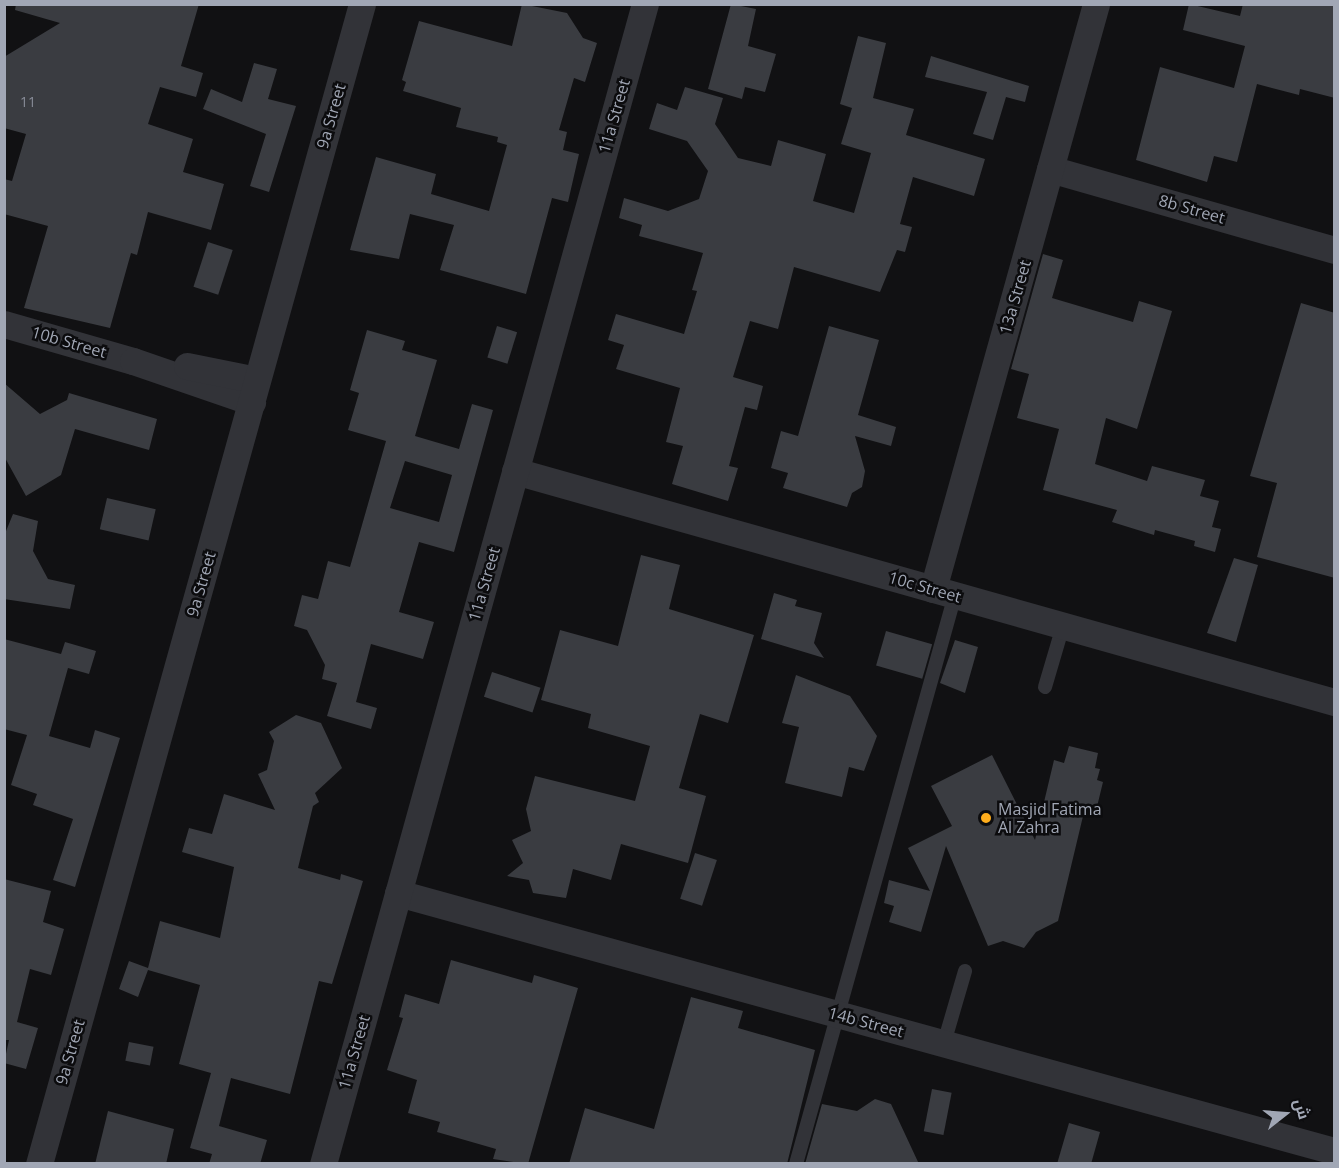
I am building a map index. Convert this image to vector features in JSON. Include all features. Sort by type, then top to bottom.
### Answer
[{"type":"street","name":"9a Street","points":[[39,1164],[362,4]]},
{"type":"street","name":"11a Street","points":[[323,1164],[645,4]]},
{"type":"street","name":"13a Street","points":[[944,592],[1050,169],[1096,4]]},
{"type":"street","name":"8b Street","points":[[1050,169],[1335,250]]},
{"type":"street","name":"10b Street","points":[[4,324],[133,361],[254,391]]},
{"type":"street","name":"10c Street","points":[[515,471],[1335,702]]},
{"type":"street","name":"14b Street","points":[[398,893],[1335,1151]]},
{"type":"lane","points":[[796,1164],[838,1014],[944,592]]},
{"type":"lane","points":[[1045,687],[1063,626]]},
{"type":"lane","points":[[944,1043],[965,971]]},
{"type":"building","points":[[16,4],[199,4],[181,66],[203,73],[196,97],[160,87],[148,124],[193,139],[183,172],[224,184],[211,230],[148,212],[137,255],[131,253],[110,328],[24,308],[48,226],[4,214],[4,179],[12,181],[26,134],[4,128],[4,57],[60,23],[15,10]]},
{"type":"building","points":[[522,4],[567,13],[583,38],[597,43],[585,82],[574,78],[559,130],[567,132],[563,150],[579,154],[568,202],[552,198],[526,294],[440,270],[454,225],[410,214],[399,259],[350,250],[376,157],[436,174],[431,194],[489,211],[507,145],[497,142],[498,137],[456,127],[461,108],[403,91],[406,82],[402,80],[419,21],[512,46]]},
{"type":"building","points":[[731,4],[756,9],[748,46],[776,54],[765,92],[745,87],[742,99],[708,89]]},
{"type":"building","points":[[1189,4],[1240,16],[1243,4],[1335,4],[1335,98],[1300,89],[1299,95],[1257,84],[1237,162],[1214,156],[1207,182],[1136,160],[1160,67],[1234,88],[1245,46],[1183,30]]},
{"type":"building","points":[[858,36],[886,43],[873,98],[914,109],[906,135],[985,159],[974,196],[913,177],[900,224],[912,227],[905,252],[897,250],[880,292],[794,267],[778,329],[750,321],[733,377],[763,386],[757,410],[745,407],[729,466],[738,468],[728,501],[672,484],[683,446],[666,442],[680,388],[616,369],[624,345],[608,340],[616,314],[684,334],[697,291],[692,290],[703,253],[639,236],[642,225],[619,218],[624,198],[668,211],[699,199],[708,171],[687,141],[649,129],[657,103],[677,110],[685,87],[723,98],[715,124],[738,158],[771,166],[778,140],[826,154],[813,201],[854,213],[871,153],[841,144],[852,108],[840,104]]},
{"type":"building","points":[[931,56],[1029,86],[1025,102],[1006,97],[993,140],[973,134],[987,92],[925,77]]},
{"type":"building","points":[[254,63],[277,69],[268,99],[296,106],[269,192],[250,186],[266,134],[203,109],[211,89],[242,102]]},
{"type":"building","points":[[208,242],[233,250],[218,295],[193,287]]},
{"type":"building","points":[[1043,254],[1063,260],[1052,298],[1133,322],[1139,301],[1172,311],[1137,429],[1106,418],[1095,464],[1147,481],[1152,466],[1205,480],[1200,496],[1219,501],[1212,527],[1221,529],[1215,552],[1194,546],[1195,541],[1155,530],[1154,535],[1112,522],[1117,510],[1043,490],[1059,429],[1017,418],[1029,374],[1011,369]]},
{"type":"building","points":[[1301,303],[1335,313],[1335,578],[1257,557],[1277,483],[1250,476]]},
{"type":"building","points":[[497,326],[517,332],[507,364],[487,358]]},
{"type":"building","points":[[829,326],[879,340],[858,415],[896,427],[891,446],[855,436],[865,471],[862,487],[852,493],[847,507],[783,488],[788,473],[771,468],[781,431],[798,436]]},
{"type":"building","points":[[367,330],[405,341],[402,350],[437,360],[415,436],[459,449],[472,404],[493,410],[454,552],[419,542],[399,612],[434,622],[423,659],[371,644],[356,702],[377,708],[371,729],[327,716],[337,683],[322,679],[325,665],[307,630],[294,626],[302,595],[318,599],[328,561],[350,567],[386,441],[348,430],[359,393],[350,390]],"holes":[[[405,461],[452,475],[439,522],[390,508]]]},
{"type":"building","points":[[4,383],[40,414],[67,400],[69,393],[157,419],[149,450],[75,429],[61,475],[26,496],[4,456]]},
{"type":"building","points":[[107,498],[156,509],[149,540],[100,529]]},
{"type":"building","points":[[13,514],[38,521],[33,551],[48,579],[75,585],[70,609],[4,599],[4,536]]},
{"type":"building","points":[[641,555],[680,565],[669,609],[754,635],[728,723],[700,714],[679,788],[706,796],[688,863],[621,844],[611,880],[573,869],[566,898],[533,893],[529,880],[507,876],[523,863],[512,840],[531,831],[526,809],[535,776],[635,801],[650,746],[588,728],[591,714],[541,700],[560,630],[618,646]]},
{"type":"building","points":[[1234,558],[1258,565],[1236,642],[1207,633]]},
{"type":"building","points":[[774,593],[797,600],[795,606],[822,613],[814,643],[824,658],[761,639]]},
{"type":"building","points":[[886,631],[932,644],[922,679],[876,666]]},
{"type":"building","points":[[4,639],[61,654],[65,642],[96,651],[89,674],[68,668],[49,736],[90,748],[95,730],[120,738],[75,887],[53,880],[73,819],[33,805],[37,794],[11,785],[27,735],[4,729]]},
{"type":"building","points":[[955,640],[978,647],[965,693],[940,683]]},
{"type":"building","points":[[492,672],[541,688],[532,712],[484,697]]},
{"type":"building","points":[[796,675],[850,696],[877,736],[864,771],[849,767],[842,797],[785,783],[799,727],[782,723]]},
{"type":"building","points":[[296,715],[321,723],[342,768],[315,793],[319,802],[313,806],[298,868],[340,880],[341,874],[363,881],[332,984],[319,981],[290,1094],[231,1078],[219,1126],[267,1140],[260,1164],[209,1164],[212,1154],[190,1148],[211,1073],[179,1064],[200,985],[148,970],[138,997],[119,989],[129,961],[148,968],[160,921],[220,938],[234,867],[182,852],[189,828],[212,834],[224,794],[275,810],[258,774],[267,770],[274,741],[269,732]]},
{"type":"building","points":[[1069,746],[1098,753],[1095,768],[1100,769],[1097,780],[1103,782],[1095,815],[1084,812],[1058,921],[1036,932],[1024,948],[1003,941],[988,946],[946,846],[921,932],[889,922],[894,906],[884,903],[889,880],[930,891],[908,848],[952,826],[931,786],[992,755],[1035,840],[1054,760],[1064,763]]},
{"type":"building","points":[[695,853],[717,860],[702,906],[680,899]]},
{"type":"building","points":[[4,879],[51,891],[43,922],[64,929],[51,975],[30,969],[17,1022],[38,1028],[26,1069],[4,1063],[9,1040],[4,1040]]},
{"type":"building","points":[[451,960],[532,983],[534,975],[578,988],[528,1164],[493,1159],[496,1149],[437,1132],[440,1122],[408,1113],[417,1080],[387,1070],[403,1018],[399,1017],[405,994],[439,1004]]},
{"type":"building","points":[[691,997],[743,1011],[738,1028],[815,1050],[787,1164],[569,1164],[585,1108],[654,1129]]},
{"type":"building","points":[[129,1042],[154,1047],[150,1065],[125,1061]]},
{"type":"building","points":[[932,1089],[952,1093],[943,1135],[924,1131]]},
{"type":"building","points":[[875,1099],[891,1104],[919,1164],[805,1164],[822,1104],[857,1111]]},
{"type":"building","points":[[108,1111],[174,1129],[166,1164],[95,1164]]},
{"type":"building","points":[[1069,1123],[1100,1132],[1091,1164],[1057,1164]]},
{"type":"place","name":"Masjid Fatima Al Zahra","points":[[986,818]]}]
